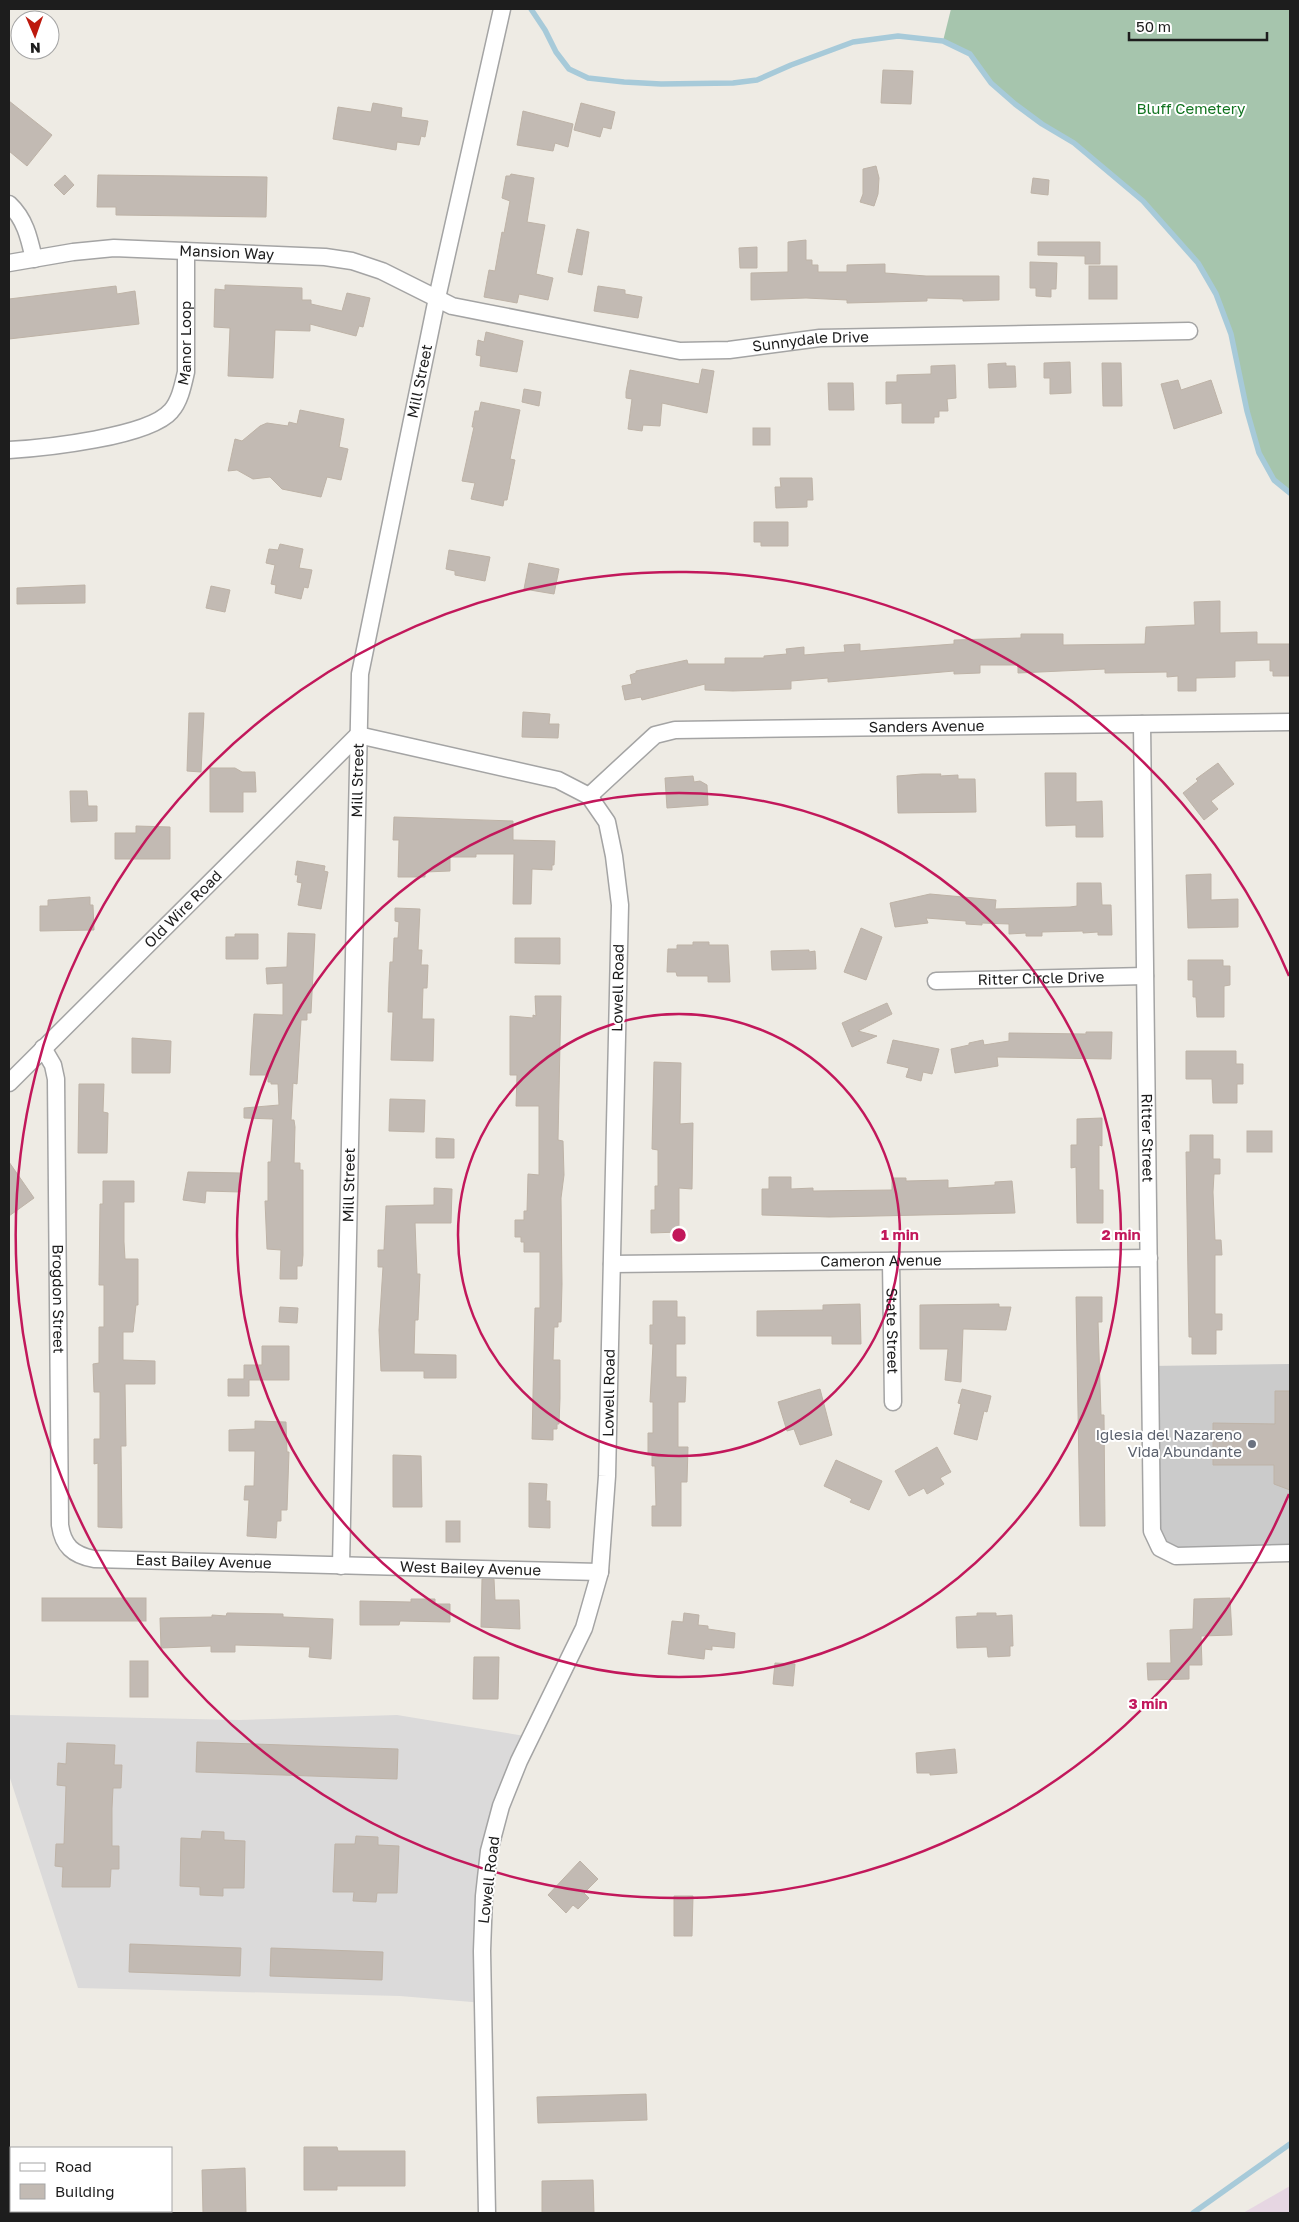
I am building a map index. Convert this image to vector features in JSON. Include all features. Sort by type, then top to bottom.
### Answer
[{"type":"street","name":"Mill Street","points":[[341,1566],[360,674],[437,298],[502,9]]},
{"type":"street","points":[[9,204],[19,213],[28,233],[34,258]]},
{"type":"street","name":"Mansion Way","points":[[9,263],[114,248],[325,257],[352,261],[382,271],[437,298]]},
{"type":"street","name":"Manor Loop","points":[[9,450],[115,435],[154,423],[171,412],[182,392],[186,372],[186,251]]},
{"type":"street","name":"Sunnydale Drive","points":[[437,298],[452,306],[680,351],[729,350],[820,338],[1189,331]]},
{"type":"street","name":"Sanders Avenue","points":[[589,796],[656,735],[675,730],[1290,722]]},
{"type":"street","name":"Ritter Street","points":[[1142,724],[1152,1530],[1160,1548],[1176,1556],[1290,1553]]},
{"type":"street","name":"Lowell Road","points":[[358,735],[558,780],[589,796],[607,822],[614,856],[620,905],[607,1476],[600,1572],[584,1628],[519,1760],[501,1806],[489,1851],[484,1896],[482,1951],[487,2213]]},
{"type":"street","name":"Old Wire Road","points":[[9,1083],[358,735]]},
{"type":"street","name":"Ritter Circle Drive","points":[[936,981],[1145,976]]},
{"type":"street","name":"Brogdon Street","points":[[43,1048],[53,1064],[56,1079],[60,1525],[62,1538],[69,1549]]},
{"type":"street","name":"Cameron Avenue","points":[[612,1264],[1149,1258]]},
{"type":"street","name":"State Street","points":[[891,1261],[893,1402]]},
{"type":"street","name":"East Bailey Avenue","points":[[69,1549],[80,1556],[94,1559],[341,1566]]},
{"type":"street","name":"West Bailey Avenue","points":[[341,1566],[600,1572]]},
{"type":"shaded area","points":[[1290,1364],[1290,1553],[1160,1548],[1150,1366]]},
{"type":"shaded area","points":[[9,1715],[239,1720],[397,1715],[531,1737],[489,1851],[484,2003],[400,1996],[78,1988],[9,1775]]},
{"type":"shaded area","points":[[1290,2186],[1290,2213],[1243,2213]]},
{"type":"green space","name":"Bluff Cemetery","points":[[951,9],[1290,9],[1290,493],[1274,480],[1259,453],[1247,411],[1231,334],[1216,294],[1198,263],[1143,201],[1074,143],[1042,124],[1015,104],[991,83],[970,54],[943,41]]},
{"type":"building","points":[[883,70],[913,71],[911,104],[881,103]]},
{"type":"building","points":[[9,101],[52,135],[27,166],[9,151]]},
{"type":"building","points":[[373,103],[402,108],[401,117],[428,121],[425,137],[421,136],[419,145],[397,142],[396,150],[333,139],[338,107],[371,112]]},
{"type":"building","points":[[581,103],[615,112],[611,129],[603,127],[600,137],[574,130]]},
{"type":"building","points":[[523,111],[573,124],[568,147],[555,143],[553,151],[517,145]]},
{"type":"building","points":[[876,166],[879,178],[878,194],[874,206],[860,202],[863,194],[863,169]]},
{"type":"building","points":[[511,174],[534,178],[527,222],[545,225],[536,274],[553,278],[548,300],[519,294],[517,303],[484,297],[489,270],[495,271],[502,232],[504,233],[510,201],[502,198],[506,176]]},
{"type":"building","points":[[65,175],[74,185],[64,195],[54,185]]},
{"type":"building","points":[[98,175],[267,177],[266,217],[116,215],[116,207],[97,207]]},
{"type":"building","points":[[1033,178],[1049,180],[1048,195],[1031,193]]},
{"type":"building","points":[[577,229],[589,232],[582,275],[568,272]]},
{"type":"building","points":[[806,240],[806,260],[812,260],[812,265],[818,265],[818,272],[847,272],[847,265],[885,264],[885,273],[926,276],[999,276],[999,300],[963,301],[963,299],[927,298],[927,301],[847,303],[847,300],[806,298],[751,300],[751,273],[788,272],[788,242]]},
{"type":"building","points":[[1038,242],[1100,242],[1100,264],[1085,264],[1085,256],[1038,255]]},
{"type":"building","points":[[757,247],[757,268],[740,268],[739,248]]},
{"type":"building","points":[[1030,262],[1057,263],[1056,289],[1051,289],[1051,297],[1036,296],[1036,288],[1030,288]]},
{"type":"building","points":[[1089,266],[1117,266],[1117,299],[1089,299]]},
{"type":"building","points":[[225,285],[302,288],[302,300],[311,300],[311,304],[342,311],[347,293],[370,298],[363,327],[359,326],[356,336],[310,324],[310,331],[275,330],[273,378],[228,376],[230,328],[214,327],[215,289],[225,290]]},
{"type":"building","points":[[116,286],[117,294],[135,291],[139,324],[9,339],[9,299]]},
{"type":"building","points":[[598,286],[625,290],[625,294],[642,297],[638,318],[594,311]]},
{"type":"building","points":[[486,332],[523,341],[517,372],[480,366],[481,356],[476,355],[478,340],[484,342]]},
{"type":"building","points":[[1070,362],[1071,393],[1050,394],[1050,378],[1044,378],[1044,363]]},
{"type":"building","points":[[1006,363],[1006,366],[1015,366],[1016,387],[989,388],[988,364]]},
{"type":"building","points":[[1102,363],[1121,363],[1122,406],[1103,406]]},
{"type":"building","points":[[955,365],[956,398],[947,399],[948,411],[939,411],[939,417],[934,417],[934,423],[902,423],[902,403],[886,404],[886,382],[897,382],[897,375],[931,374],[931,366]]},
{"type":"building","points":[[702,369],[714,371],[707,413],[662,403],[660,426],[643,425],[642,431],[628,429],[632,399],[626,398],[626,392],[630,370],[699,384]]},
{"type":"building","points":[[1178,380],[1181,390],[1211,380],[1222,413],[1174,429],[1161,384]]},
{"type":"building","points":[[828,383],[853,383],[854,410],[829,410]]},
{"type":"building","points":[[524,389],[541,392],[539,406],[522,402]]},
{"type":"building","points":[[481,402],[520,410],[510,459],[515,460],[507,500],[504,500],[503,506],[471,499],[475,483],[462,481],[474,427],[472,427],[475,411],[479,411]]},
{"type":"building","points":[[300,410],[344,419],[339,447],[348,449],[341,480],[327,477],[321,497],[282,489],[270,477],[253,479],[237,470],[228,471],[235,439],[242,441],[260,426],[267,423],[288,426],[289,422],[297,424]]},
{"type":"building","points":[[753,428],[770,428],[770,445],[753,445]]},
{"type":"building","points":[[780,478],[812,478],[813,500],[807,500],[807,507],[776,508],[775,487],[781,487]]},
{"type":"building","points":[[754,522],[788,522],[788,546],[761,546],[761,542],[754,542]]},
{"type":"building","points":[[280,544],[303,549],[299,568],[312,570],[308,588],[304,587],[301,599],[275,593],[276,585],[271,584],[275,565],[266,563],[269,549],[278,550]]},
{"type":"building","points":[[449,550],[490,557],[485,581],[455,575],[455,571],[446,569]]},
{"type":"building","points":[[529,563],[559,569],[554,594],[524,589]]},
{"type":"building","points":[[85,585],[85,603],[17,604],[17,588]]},
{"type":"building","points":[[211,586],[230,590],[225,612],[206,608]]},
{"type":"building","points":[[1220,601],[1220,633],[1257,632],[1257,644],[1290,644],[1290,676],[1273,676],[1273,671],[1270,671],[1270,660],[1235,661],[1235,677],[1196,678],[1196,691],[1178,691],[1178,676],[1167,677],[1167,672],[1105,673],[1105,669],[1018,673],[1018,665],[980,665],[980,673],[954,674],[954,671],[828,682],[828,678],[791,681],[791,689],[705,690],[705,684],[642,700],[641,697],[625,700],[622,686],[632,684],[630,675],[636,673],[636,671],[687,660],[688,664],[725,664],[725,658],[764,658],[764,656],[787,654],[786,649],[804,647],[804,655],[845,652],[844,645],[860,644],[860,651],[954,644],[954,640],[1021,638],[1021,634],[1063,634],[1063,645],[1145,644],[1146,627],[1195,625],[1194,602]]},
{"type":"building","points":[[523,712],[550,714],[549,724],[559,724],[558,738],[522,737]]},
{"type":"building","points":[[189,713],[204,713],[201,772],[187,771]]},
{"type":"building","points":[[1218,763],[1234,784],[1211,801],[1218,809],[1204,820],[1183,793],[1198,781],[1196,779]]},
{"type":"building","points":[[210,768],[235,768],[242,772],[255,772],[256,792],[243,792],[243,812],[210,812]]},
{"type":"building","points":[[1045,773],[1076,773],[1076,802],[1102,801],[1103,837],[1076,837],[1076,825],[1046,826]]},
{"type":"building","points":[[922,774],[958,775],[958,779],[975,779],[976,812],[898,813],[897,776]]},
{"type":"building","points":[[693,776],[694,782],[700,781],[707,785],[708,805],[667,808],[665,778]]},
{"type":"building","points":[[70,791],[87,791],[88,806],[97,806],[97,821],[71,822]]},
{"type":"building","points":[[394,817],[513,821],[513,840],[555,841],[554,865],[552,865],[552,870],[532,869],[531,904],[513,904],[514,854],[476,854],[476,857],[450,857],[450,871],[425,872],[425,877],[398,877],[399,840],[393,840]]},
{"type":"building","points":[[136,826],[170,827],[170,859],[115,859],[115,833],[136,833]]},
{"type":"building","points":[[297,861],[325,866],[324,871],[328,872],[321,909],[298,905],[302,883],[297,882],[298,875],[295,875]]},
{"type":"building","points":[[1211,874],[1211,900],[1238,899],[1238,927],[1188,928],[1186,875]]},
{"type":"building","points":[[1077,883],[1101,883],[1102,905],[1111,905],[1112,935],[1098,935],[1098,932],[1083,933],[1083,931],[1042,932],[1042,936],[1026,936],[1026,933],[1009,934],[1009,924],[966,924],[966,921],[926,918],[928,923],[895,927],[890,903],[930,894],[996,900],[995,909],[1070,907],[1077,906]]},
{"type":"building","points":[[90,897],[90,905],[93,905],[94,930],[40,931],[40,906],[48,906],[48,900]]},
{"type":"building","points":[[395,908],[420,909],[418,950],[422,950],[421,965],[428,965],[427,988],[423,988],[422,1019],[434,1019],[433,1061],[391,1060],[393,1012],[388,1012],[390,962],[393,962],[394,938],[398,938],[399,922],[395,921]]},
{"type":"building","points":[[861,928],[882,937],[866,980],[844,972]]},
{"type":"building","points":[[288,933],[315,934],[311,1013],[307,1013],[307,1020],[301,1020],[297,1084],[293,1083],[291,1120],[294,1120],[295,1127],[294,1163],[300,1163],[300,1170],[303,1170],[303,1255],[302,1266],[297,1266],[297,1279],[280,1279],[281,1250],[267,1249],[265,1201],[268,1201],[268,1162],[271,1162],[273,1119],[244,1118],[244,1108],[279,1105],[278,1084],[268,1082],[268,1075],[250,1075],[254,1014],[283,1015],[283,983],[267,984],[266,968],[287,967]]},
{"type":"building","points":[[235,934],[258,934],[258,959],[226,959],[226,937],[235,937]]},
{"type":"building","points":[[515,938],[560,938],[560,964],[515,963]]},
{"type":"building","points":[[693,942],[709,942],[709,945],[728,945],[730,982],[708,982],[708,976],[677,976],[676,972],[667,972],[668,949],[677,949],[677,945],[693,945]]},
{"type":"building","points":[[809,950],[809,952],[815,951],[816,969],[772,970],[771,951]]},
{"type":"building","points":[[1188,960],[1223,960],[1223,966],[1230,966],[1230,985],[1224,986],[1224,1017],[1197,1017],[1196,997],[1193,997],[1193,980],[1188,980]]},
{"type":"building","points":[[535,996],[561,996],[558,1140],[563,1141],[564,1175],[561,1198],[562,1284],[561,1322],[558,1322],[558,1327],[554,1327],[553,1360],[560,1360],[560,1398],[559,1424],[557,1424],[557,1429],[553,1429],[553,1440],[532,1439],[535,1308],[540,1308],[540,1252],[524,1252],[524,1242],[521,1242],[521,1237],[515,1237],[515,1220],[524,1220],[524,1211],[527,1211],[528,1174],[539,1175],[539,1106],[516,1106],[517,1075],[510,1075],[510,1016],[533,1018],[533,1015],[536,1016]]},
{"type":"building","points":[[887,1003],[892,1014],[858,1031],[877,1036],[852,1047],[842,1023]]},
{"type":"building","points":[[1086,1032],[1112,1032],[1111,1059],[997,1057],[998,1066],[955,1073],[951,1049],[969,1045],[969,1043],[983,1040],[984,1045],[1009,1041],[1009,1033],[1086,1034]]},
{"type":"building","points":[[132,1038],[171,1041],[170,1073],[132,1073]]},
{"type":"building","points":[[893,1040],[939,1049],[932,1074],[923,1072],[921,1081],[906,1077],[909,1068],[887,1063]]},
{"type":"building","points":[[1186,1051],[1236,1051],[1236,1064],[1243,1064],[1243,1084],[1237,1084],[1237,1103],[1213,1103],[1212,1079],[1186,1079]]},
{"type":"building","points":[[654,1062],[681,1063],[680,1124],[693,1123],[692,1189],[679,1188],[679,1232],[651,1233],[651,1210],[655,1210],[655,1186],[658,1186],[658,1150],[652,1149]]},
{"type":"building","points":[[79,1084],[104,1084],[103,1112],[108,1113],[107,1153],[78,1153]]},
{"type":"building","points":[[390,1099],[425,1100],[424,1132],[389,1131]]},
{"type":"building","points":[[1102,1118],[1102,1146],[1099,1145],[1099,1190],[1103,1190],[1103,1223],[1077,1223],[1076,1167],[1071,1168],[1071,1145],[1077,1145],[1077,1119]]},
{"type":"building","points":[[1247,1131],[1272,1131],[1272,1152],[1247,1152]]},
{"type":"building","points":[[1190,1135],[1213,1135],[1213,1159],[1220,1159],[1220,1174],[1214,1174],[1213,1192],[1215,1240],[1221,1240],[1222,1255],[1215,1255],[1215,1314],[1222,1314],[1222,1330],[1216,1330],[1216,1354],[1192,1354],[1192,1337],[1189,1337],[1186,1152],[1190,1152]]},
{"type":"building","points":[[436,1138],[454,1139],[454,1158],[436,1158]]},
{"type":"building","points":[[9,1162],[34,1198],[9,1216]]},
{"type":"building","points":[[188,1172],[240,1173],[240,1192],[206,1191],[205,1203],[183,1200]]},
{"type":"building","points":[[769,1177],[791,1177],[791,1189],[813,1188],[813,1191],[892,1190],[892,1178],[906,1178],[906,1181],[948,1180],[948,1188],[995,1185],[995,1182],[1012,1181],[1015,1213],[829,1217],[762,1215],[762,1189],[769,1189]]},
{"type":"building","points":[[103,1181],[134,1181],[134,1202],[124,1202],[124,1242],[125,1259],[138,1259],[138,1305],[136,1305],[133,1332],[123,1332],[123,1360],[155,1361],[155,1384],[125,1384],[126,1446],[121,1446],[122,1528],[98,1527],[98,1463],[94,1464],[94,1439],[100,1439],[100,1392],[94,1392],[93,1364],[99,1363],[99,1327],[104,1327],[104,1285],[99,1285],[100,1204],[103,1204]]},
{"type":"building","points":[[434,1188],[452,1189],[451,1223],[415,1223],[417,1274],[420,1274],[418,1320],[415,1320],[414,1354],[456,1355],[456,1378],[424,1378],[424,1371],[381,1371],[379,1330],[383,1267],[378,1267],[378,1250],[384,1250],[386,1206],[434,1205]]},
{"type":"building","points":[[1076,1297],[1102,1297],[1102,1322],[1098,1322],[1101,1415],[1104,1415],[1105,1526],[1080,1526]]},
{"type":"building","points":[[653,1301],[677,1301],[677,1317],[685,1317],[685,1344],[676,1344],[676,1377],[686,1377],[685,1402],[678,1402],[678,1447],[688,1447],[687,1482],[681,1482],[681,1526],[652,1526],[652,1506],[656,1506],[655,1466],[652,1466],[652,1454],[648,1453],[648,1433],[653,1433],[653,1402],[650,1402],[653,1344],[650,1344],[650,1325],[653,1325]]},
{"type":"building","points":[[860,1304],[861,1344],[832,1344],[832,1336],[757,1336],[757,1311],[823,1310],[823,1305]]},
{"type":"building","points":[[999,1304],[999,1307],[1011,1307],[1006,1330],[963,1329],[961,1382],[945,1380],[948,1349],[920,1349],[920,1305]]},
{"type":"building","points":[[280,1307],[298,1308],[297,1323],[279,1322]]},
{"type":"building","points":[[262,1346],[289,1346],[289,1380],[249,1380],[249,1396],[228,1396],[228,1379],[244,1379],[244,1365],[262,1365]]},
{"type":"building","points":[[820,1389],[832,1435],[800,1445],[794,1429],[787,1431],[778,1402]]},
{"type":"building","points":[[962,1389],[991,1396],[987,1412],[984,1411],[977,1440],[954,1434],[961,1404],[958,1403]]},
{"type":"building","name":"Iglesia del Nazareno Vida Abundante","points":[[1275,1391],[1290,1391],[1290,1490],[1274,1484],[1274,1465],[1213,1465],[1213,1423],[1275,1424]]},
{"type":"building","points":[[255,1421],[286,1422],[287,1452],[289,1452],[287,1510],[281,1510],[281,1521],[277,1521],[276,1538],[247,1536],[249,1500],[244,1500],[245,1486],[254,1486],[255,1451],[229,1451],[229,1430],[255,1429]]},
{"type":"building","points":[[937,1447],[951,1472],[940,1478],[944,1484],[927,1494],[924,1488],[909,1496],[895,1471]]},
{"type":"building","points":[[393,1455],[421,1456],[422,1507],[393,1507]]},
{"type":"building","points":[[836,1460],[882,1481],[869,1510],[850,1502],[852,1499],[824,1486]]},
{"type":"building","points":[[529,1483],[547,1484],[546,1501],[550,1501],[550,1528],[529,1527]]},
{"type":"building","points":[[446,1521],[460,1521],[460,1542],[446,1542]]},
{"type":"building","points":[[482,1579],[494,1579],[495,1600],[519,1600],[520,1629],[481,1627]]},
{"type":"building","points":[[42,1598],[146,1598],[146,1621],[42,1621]]},
{"type":"building","points":[[1230,1598],[1232,1635],[1201,1636],[1202,1665],[1189,1665],[1189,1679],[1148,1680],[1147,1663],[1171,1663],[1170,1630],[1193,1629],[1194,1599]]},
{"type":"building","points":[[411,1599],[435,1599],[435,1604],[450,1604],[450,1622],[400,1621],[399,1625],[360,1625],[360,1601],[411,1602]]},
{"type":"building","points":[[227,1613],[283,1614],[283,1617],[333,1619],[331,1659],[309,1657],[310,1647],[235,1645],[235,1652],[211,1652],[211,1646],[161,1648],[160,1618],[226,1616]]},
{"type":"building","points":[[684,1613],[699,1615],[698,1625],[708,1626],[708,1629],[735,1633],[734,1648],[712,1646],[712,1650],[705,1649],[704,1659],[668,1654],[672,1621],[683,1622]]},
{"type":"building","points":[[977,1613],[996,1613],[996,1616],[1012,1615],[1013,1646],[1010,1646],[1010,1656],[988,1657],[987,1647],[957,1648],[956,1617],[977,1616]]},
{"type":"building","points":[[474,1657],[499,1657],[498,1699],[473,1699]]},
{"type":"building","points":[[130,1661],[148,1661],[148,1697],[130,1697]]},
{"type":"building","points":[[775,1663],[795,1664],[793,1686],[773,1684]]},
{"type":"building","points":[[197,1742],[398,1749],[397,1779],[196,1772]]},
{"type":"building","points":[[67,1743],[115,1745],[114,1765],[122,1765],[121,1788],[113,1788],[112,1808],[112,1846],[119,1846],[119,1869],[111,1869],[110,1887],[62,1887],[63,1867],[55,1866],[56,1844],[64,1844],[66,1786],[57,1785],[58,1763],[66,1764]]},
{"type":"building","points":[[955,1749],[957,1773],[930,1775],[930,1773],[917,1773],[916,1753]]},
{"type":"building","points":[[202,1831],[224,1832],[224,1840],[245,1841],[244,1888],[223,1888],[223,1896],[200,1895],[200,1887],[180,1886],[181,1838],[201,1839]]},
{"type":"building","points":[[356,1836],[378,1837],[378,1845],[399,1846],[397,1893],[377,1893],[376,1902],[353,1901],[354,1892],[333,1892],[335,1844],[355,1844]]},
{"type":"building","points":[[580,1861],[598,1879],[584,1893],[589,1898],[578,1909],[573,1905],[566,1913],[548,1895]]},
{"type":"building","points":[[674,1896],[693,1896],[692,1936],[674,1936]]},
{"type":"building","points":[[130,1944],[241,1948],[240,1976],[129,1972]]},
{"type":"building","points":[[271,1948],[383,1952],[382,1980],[270,1976]]},
{"type":"building","points":[[646,2094],[647,2120],[538,2123],[537,2097]]},
{"type":"building","points":[[304,2147],[337,2147],[338,2151],[405,2151],[405,2186],[337,2186],[337,2190],[304,2190]]},
{"type":"building","points":[[245,2168],[246,2213],[203,2213],[202,2170]]},
{"type":"building","points":[[593,2180],[594,2213],[542,2213],[542,2181]]},
{"type":"waterway","points":[[531,9],[545,30],[556,52],[569,69],[588,78],[624,82],[661,84],[733,83],[757,80],[853,42],[898,36],[943,41],[970,54],[991,83],[1015,104],[1042,124],[1074,143],[1143,201],[1198,263],[1216,294],[1231,334],[1247,411],[1259,453],[1274,480],[1290,493]]},
{"type":"waterway","points":[[1193,2213],[1290,2144]]},
{"type":"place","name":"Iglesia del Nazareno Vida Abundante","points":[[1252,1444]]}]
